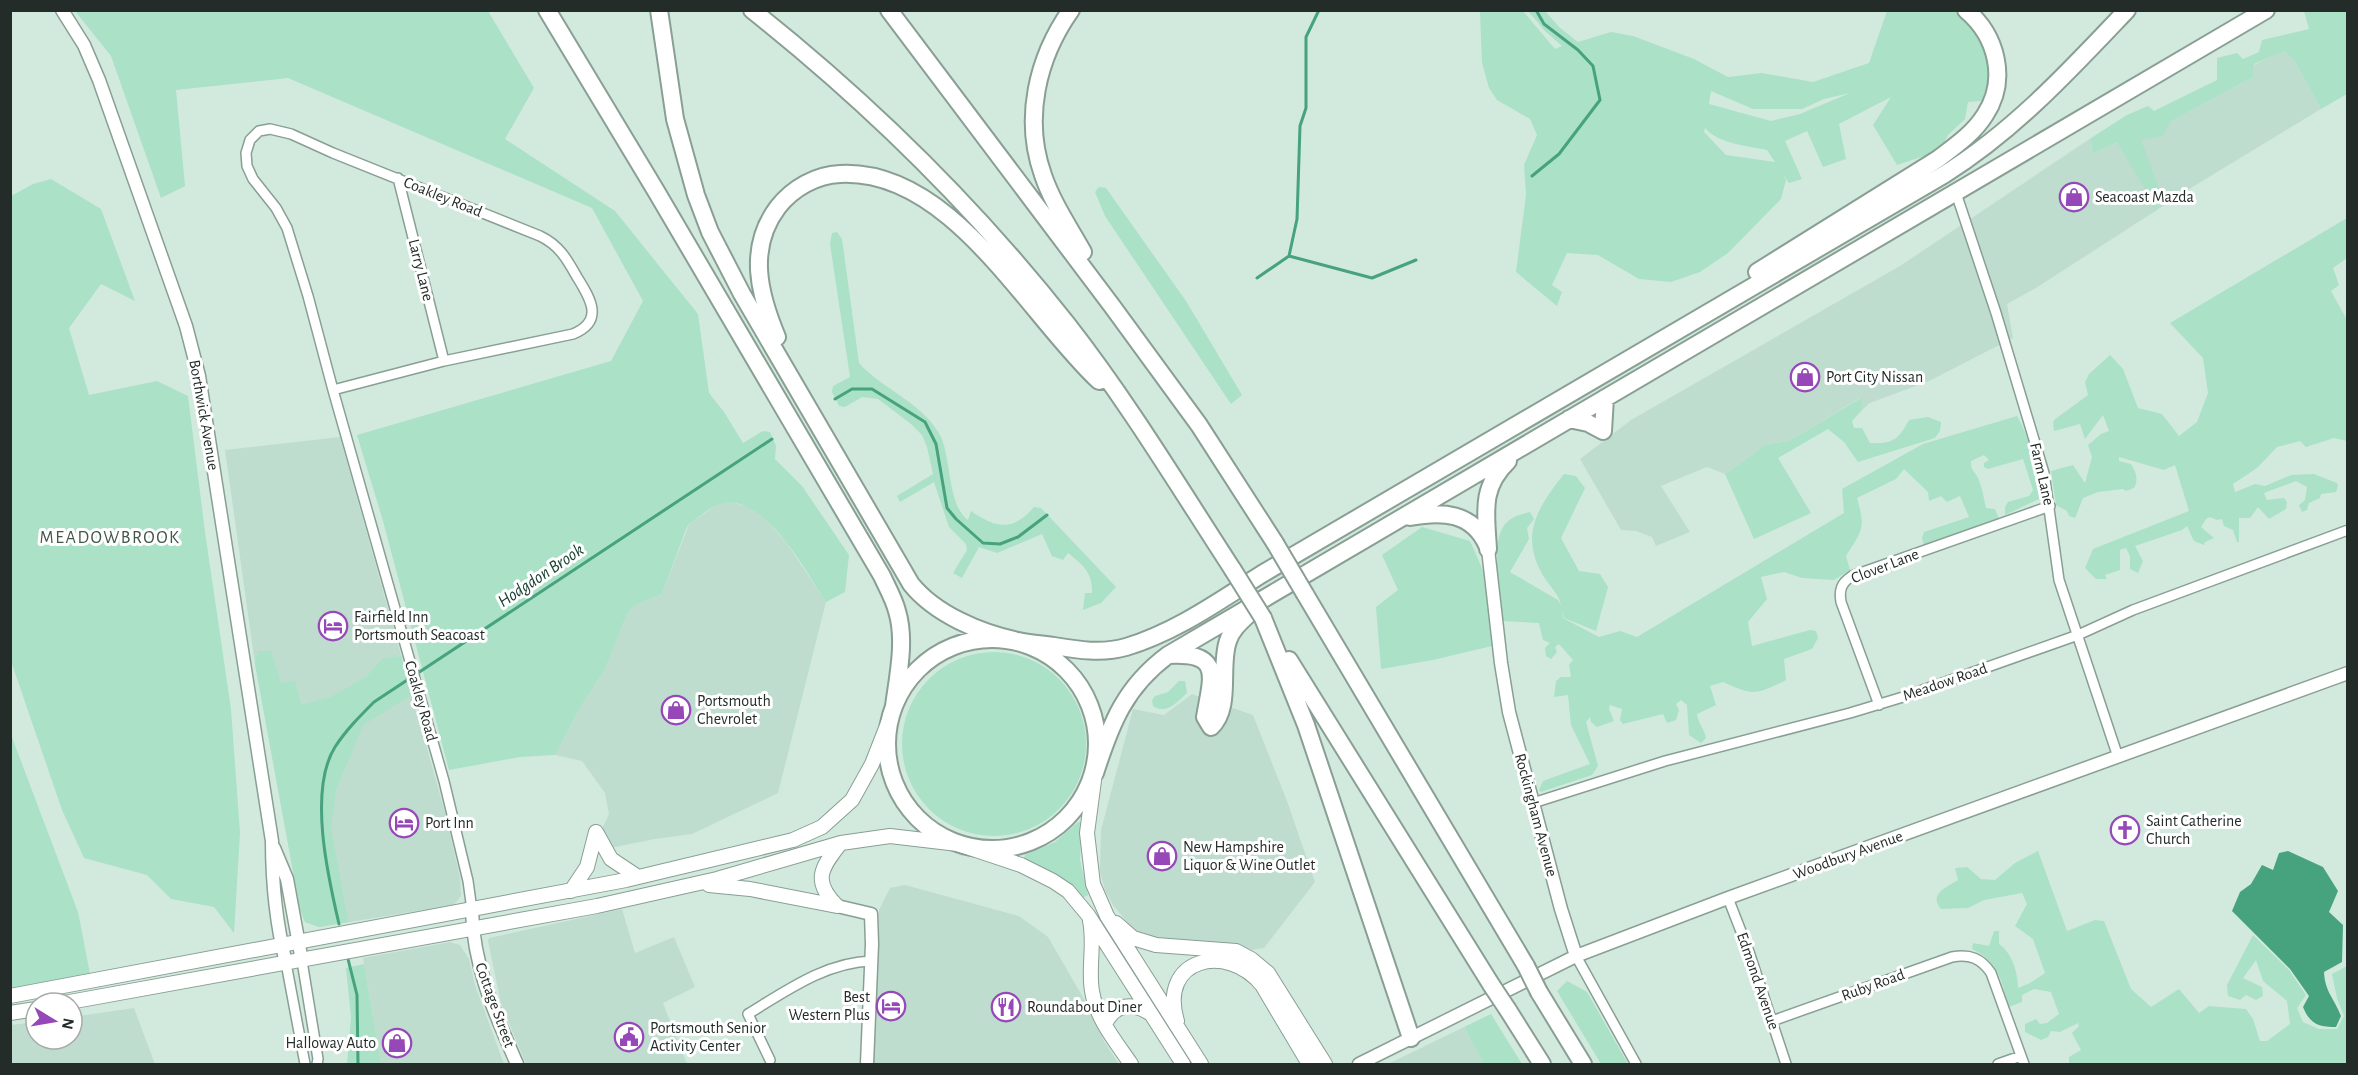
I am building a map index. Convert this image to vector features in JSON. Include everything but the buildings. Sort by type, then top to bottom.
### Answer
[{"type":"highway","points":[[547,10],[651,181],[882,576],[898,611],[900,663],[887,738],[887,758],[900,795],[925,826],[958,844],[997,849],[1010,848],[1035,840],[1057,826],[1075,809],[1088,790],[1108,735],[1132,688],[1144,674],[1168,654],[2266,10]]},
{"type":"highway","points":[[752,10],[896,134],[974,213],[1068,325],[1126,406],[1233,570],[1542,1065]]},
{"type":"highway","points":[[889,10],[1199,425],[1275,543],[1583,1065]]},
{"type":"highway","points":[[1071,10],[1052,42],[1038,80],[1034,111],[1035,144],[1042,175],[1050,193],[1112,306]]},
{"type":"highway","points":[[1573,392],[1811,237],[1938,159],[1970,133],[1991,104],[1998,69],[1987,34],[1966,10]]},
{"type":"highway","points":[[892,712],[906,682],[915,672],[947,648],[984,639],[1103,651],[1124,648],[1156,636],[1960,164],[2034,106],[2127,10]]},
{"type":"highway","points":[[659,11],[675,119],[696,195],[728,268],[800,394],[901,569],[916,590],[944,612],[984,630],[1036,648],[1069,673],[1084,694],[1094,716],[1098,737],[1095,773]]},
{"type":"highway","points":[[800,394],[765,307],[758,276],[760,250],[769,221],[786,198],[808,182],[820,177],[848,174],[890,181],[918,194],[943,211],[1010,280],[1081,364],[1126,406]]},
{"type":"highway","points":[[1569,419],[1588,423],[1603,431],[1605,398]]},
{"type":"highway","points":[[1488,549],[1486,509],[1488,488],[1501,467],[1522,447]]},
{"type":"highway","points":[[1394,522],[1434,513],[1455,516],[1471,523],[1479,531],[1488,549]]},
{"type":"highway","points":[[1168,654],[1194,654],[1207,662],[1210,668],[1211,683],[1205,717],[1211,727],[1218,720],[1224,688],[1226,652],[1231,633],[1272,592]]},
{"type":"highway","points":[[1263,618],[1306,725],[1411,1038]]},
{"type":"main road","points":[[10,996],[571,891],[793,840],[822,827],[845,809],[858,791],[879,749],[892,712]]},
{"type":"main road","points":[[1095,773],[1088,817],[1088,849],[1093,884],[1107,915],[1201,1065]]},
{"type":"main road","points":[[571,891],[587,867],[596,832],[611,859],[638,877]]},
{"type":"main road","points":[[84,999],[597,906],[684,886],[841,843],[890,836],[958,844],[1021,865],[1053,881],[1075,898],[1183,1065]]},
{"type":"main road","points":[[837,906],[828,897],[821,879],[826,860],[841,843]]},
{"type":"main road","points":[[684,886],[715,885],[750,889],[837,906]]},
{"type":"main road","points":[[1088,915],[1093,945],[1092,990],[1105,1024],[1131,1065]]},
{"type":"main road","points":[[1107,915],[1133,938],[1145,942],[1168,947],[1236,951],[1251,959],[1268,973],[1325,1065]]},
{"type":"main road","points":[[1185,1039],[1173,1007],[1173,995],[1179,978],[1202,961],[1227,962],[1248,971],[1262,985],[1310,1065]]},
{"type":"main road","points":[[1105,1024],[1109,1016],[1121,1007],[1137,1007],[1151,1014]]},
{"type":"street","name":"Borthwick Avenue","points":[[62,10],[84,45],[99,80],[196,359],[272,841],[272,880],[286,963]]},
{"type":"street","name":"Coakley Road","points":[[333,390],[444,361],[584,330],[590,321],[593,309],[589,296],[564,254],[549,241],[291,134],[270,129],[259,131],[250,140],[246,153],[247,166],[287,228],[308,296],[333,390],[452,813],[472,910]]},
{"type":"street","name":"Larry Lane","points":[[398,178],[444,361]]},
{"type":"street","name":"Farm Lane","points":[[1956,193],[2044,473],[2050,506],[2056,569],[2118,757]]},
{"type":"street","name":"Clover Lane","points":[[1879,705],[1841,602],[1840,587],[1845,580],[2050,506]]},
{"type":"street","name":"Meadow Road","points":[[1533,803],[1665,761],[1879,705],[2078,635],[2133,610],[2348,530]]},
{"type":"street","name":"Rockingham Avenue","points":[[1488,549],[1509,712],[1561,909],[1576,956],[1636,1065]]},
{"type":"street","name":"Woodbury Avenue","points":[[1359,1065],[1576,956],[1728,898],[2348,673]]},
{"type":"street","name":"Borthwick Avenue","points":[[272,841],[287,879],[302,961]]},
{"type":"street","name":"Edmond Avenue","points":[[1728,898],[1772,1021],[1785,1065]]},
{"type":"street","points":[[837,906],[871,914],[872,961],[867,1065]]},
{"type":"street","name":"Cottage Street","points":[[472,910],[472,929],[484,983],[517,1065]]},
{"type":"street","name":"Ruby Road","points":[[1772,1021],[1952,957],[1964,955],[1975,957],[1984,963],[1991,973],[2022,1060]]},
{"type":"street","points":[[302,961],[318,1059],[317,1065]]},
{"type":"street","points":[[770,1060],[748,1014],[823,972],[848,963],[872,961]]},
{"type":"street","points":[[286,963],[304,1065]]},
{"type":"street","points":[[1998,1065],[2022,1060]]},
{"type":"shaded area","points":[[75,11],[488,11],[534,88],[505,139],[615,211],[698,314],[709,393],[743,443],[763,431],[770,432],[776,446],[775,459],[802,486],[849,555],[845,592],[826,602],[782,537],[767,521],[752,509],[736,503],[716,505],[689,524],[662,594],[634,606],[627,614],[605,669],[578,711],[555,755],[520,757],[449,770],[383,521],[357,435],[611,361],[643,301],[592,208],[288,78],[176,90],[185,186],[161,198],[111,56]]},
{"type":"shaded area","points":[[1480,11],[1523,11],[1555,49],[1562,46],[1528,11],[1545,11],[1559,27],[1578,42],[1611,32],[1633,36],[1694,59],[1728,77],[1762,73],[1813,82],[1869,63],[1887,11],[1956,11],[1970,23],[1981,40],[1988,59],[1989,78],[1982,101],[1968,102],[1965,119],[1948,135],[1939,151],[1897,165],[1873,125],[1891,97],[1839,124],[1846,159],[1823,167],[1807,131],[1785,141],[1802,179],[1789,183],[1782,173],[1786,180],[1781,199],[1728,253],[1700,272],[1671,282],[1639,279],[1598,255],[1567,253],[1552,285],[1562,292],[1557,306],[1516,272],[1526,195],[1524,165],[1537,135],[1530,119],[1497,100],[1489,88],[1482,63]],"holes":[[[1711,91],[1753,109],[1802,109],[1824,99],[1850,93],[1800,114],[1771,121],[1709,104]],[[1705,128],[1726,141],[1767,150],[1775,162],[1726,155],[1704,132]]]},
{"type":"shaded area","points":[[2304,11],[2347,11],[2347,94],[2321,109],[2294,60],[2284,51],[2254,64],[2253,77],[2170,122],[2163,136],[2141,140],[2161,193],[2155,212],[2150,197],[2117,142],[2092,154],[2091,138],[2127,115],[2148,106],[2154,111],[2217,80],[2217,58],[2237,53],[2243,59],[2259,52],[2262,40],[2309,29]]},
{"type":"shaded area","points":[[2284,50],[2294,60],[2321,109],[2007,304],[2013,338],[1929,381],[1870,403],[1863,409],[1860,398],[1789,441],[1767,444],[1725,474],[1707,467],[1661,486],[1690,532],[1656,546],[1652,537],[1636,531],[1621,530],[1580,459],[1631,420],[1900,266],[2091,138],[2092,154],[2170,122],[2253,77],[2254,65]]},
{"type":"shaded area","points":[[51,179],[101,209],[135,301],[101,284],[69,328],[89,395],[157,381],[188,396],[231,709],[240,833],[234,933],[214,907],[171,899],[147,875],[84,858],[62,810],[11,661],[11,196],[33,184]]},
{"type":"shaded area","points":[[1099,187],[1106,188],[1186,301],[1242,395],[1231,404],[1105,216],[1095,192]]},
{"type":"shaded area","points":[[2347,218],[2347,258],[2333,268],[2339,285],[2331,291],[2347,320],[2347,441],[2334,438],[2306,447],[2300,441],[2277,447],[2257,468],[2233,484],[2235,492],[2255,484],[2265,486],[2291,475],[2314,474],[2337,483],[2336,492],[2321,494],[2320,498],[2309,503],[2307,510],[2302,512],[2299,505],[2305,500],[2307,487],[2296,481],[2264,493],[2267,500],[2284,498],[2287,502],[2286,509],[2269,519],[2258,507],[2250,518],[2239,518],[2239,542],[2233,530],[2224,526],[2222,519],[2217,520],[2210,517],[2201,527],[2214,538],[2205,542],[2204,545],[2194,541],[2187,526],[2182,530],[2135,546],[2143,561],[2138,573],[2130,569],[2130,556],[2126,548],[2120,550],[2120,570],[2105,575],[2107,579],[2096,579],[2085,568],[2093,549],[2189,511],[2175,465],[2164,470],[2119,457],[2119,461],[2131,464],[2134,470],[2137,479],[2134,488],[2126,491],[2123,489],[2098,492],[2083,498],[2075,518],[2069,516],[2067,511],[2056,505],[2051,471],[2073,465],[2085,483],[2092,457],[2088,445],[2101,434],[2109,431],[2103,415],[2085,439],[2080,424],[2054,431],[2054,420],[2088,395],[2085,382],[2089,374],[2110,355],[2123,369],[2138,408],[2162,414],[2179,436],[2197,422],[2208,393],[2203,358],[2170,323]]},
{"type":"shaded area","points":[[837,232],[842,239],[859,363],[914,406],[934,425],[944,446],[953,493],[962,513],[968,520],[971,511],[988,521],[1004,525],[1019,521],[1034,507],[1041,508],[1116,587],[1101,603],[1083,610],[1085,593],[1092,593],[1089,575],[1068,553],[1063,560],[1052,556],[1042,534],[997,553],[979,547],[962,578],[953,573],[967,550],[966,544],[949,527],[934,482],[900,502],[897,496],[933,474],[922,435],[878,399],[862,397],[845,407],[839,406],[832,392],[833,386],[850,377],[830,244],[832,233]]},
{"type":"shaded area","points":[[1861,398],[1863,409],[1852,421],[1854,428],[1862,428],[1870,443],[1884,443],[1894,439],[1909,420],[1928,417],[1941,422],[1940,431],[1935,438],[1858,462],[1844,442],[1828,429],[1778,458],[1811,513],[1754,539],[1725,474],[1767,444],[1789,441]]},
{"type":"shaded area","points":[[2017,416],[2033,456],[2039,499],[2005,515],[2008,502],[2029,496],[2033,490],[2023,459],[1988,469],[1984,467],[1984,463],[1989,460],[1984,455],[1971,461],[1971,466],[1977,476],[1986,508],[1995,509],[1999,519],[1924,546],[1922,538],[1924,532],[1969,517],[1960,496],[1947,502],[1941,496],[1929,501],[1928,492],[1904,469],[1896,479],[1857,498],[1862,523],[1859,534],[1846,556],[1850,570],[1834,580],[1802,578],[1784,572],[1761,577],[1767,599],[1748,622],[1752,646],[1810,630],[1816,631],[1818,638],[1812,649],[1784,659],[1786,680],[1768,689],[1755,692],[1741,690],[1723,682],[1710,686],[1716,705],[1697,714],[1706,738],[1701,743],[1689,735],[1687,705],[1681,700],[1676,704],[1679,710],[1676,720],[1667,723],[1663,714],[1623,724],[1620,720],[1622,709],[1610,705],[1609,709],[1614,721],[1597,727],[1591,722],[1590,717],[1586,722],[1598,766],[1592,775],[1541,792],[1539,790],[1543,781],[1590,764],[1571,725],[1568,695],[1554,697],[1556,681],[1561,677],[1571,677],[1569,665],[1573,660],[1559,644],[1555,647],[1557,652],[1551,659],[1546,656],[1545,648],[1550,643],[1543,640],[1539,623],[1503,621],[1497,568],[1498,540],[1508,521],[1530,512],[1534,519],[1527,528],[1529,539],[1510,572],[1558,600],[1561,605],[1537,562],[1532,535],[1539,511],[1564,474],[1576,476],[1585,488],[1561,538],[1579,571],[1600,574],[1608,587],[1596,631],[1564,618],[1562,610],[1563,618],[1599,637],[1620,631],[1637,637],[1844,513],[1842,489],[1923,444]]},
{"type":"shaded area","points":[[340,437],[446,816],[460,878],[461,896],[454,905],[319,927],[305,922],[300,909],[255,664],[225,450]]},
{"type":"shaded area","points":[[729,502],[751,507],[767,520],[788,545],[826,602],[778,793],[692,834],[610,848],[603,837],[602,829],[609,814],[605,793],[582,761],[555,755],[578,711],[605,669],[627,614],[634,606],[662,594],[689,524],[718,504]]},
{"type":"shaded area","points":[[1422,527],[1470,541],[1486,577],[1492,646],[1381,669],[1376,607],[1398,590],[1382,555]]},
{"type":"shaded area","points":[[258,651],[271,651],[281,683],[295,680],[301,705],[331,697],[367,676],[382,659],[401,656],[412,695],[363,725],[336,790],[331,828],[348,922],[319,927],[305,922],[300,909],[255,664]]},
{"type":"shaded area","points":[[994,652],[1012,653],[1029,659],[1045,667],[1059,679],[1071,693],[1079,709],[1085,726],[1085,762],[1079,779],[1071,795],[1059,809],[1045,821],[1029,829],[1012,835],[994,836],[976,835],[959,829],[943,821],[929,809],[917,795],[909,779],[903,762],[902,744],[903,726],[909,709],[917,693],[929,679],[943,667],[959,659],[976,653]]},
{"type":"shaded area","points":[[1179,681],[1185,681],[1187,693],[1167,708],[1153,706],[1152,700],[1155,696],[1168,692]]},
{"type":"shaded area","points":[[1192,694],[1253,715],[1287,801],[1315,882],[1264,948],[1252,950],[1207,942],[1166,940],[1138,935],[1113,905],[1105,890],[1100,871],[1101,830],[1133,709],[1164,715]]},
{"type":"shaded area","points":[[10,732],[78,912],[90,974],[11,989]]},
{"type":"shaded area","points":[[1078,822],[1082,822],[1080,860],[1088,895],[1083,898],[1059,877],[1028,863],[1024,858],[1025,855],[1055,842]]},
{"type":"shaded area","points":[[2038,851],[2067,931],[2095,920],[2104,921],[2131,989],[2151,1007],[2179,989],[2199,1013],[2209,1006],[2246,1009],[2253,1019],[2260,1041],[2267,1041],[2290,1024],[2287,1001],[2263,981],[2256,960],[2243,978],[2262,987],[2263,996],[2256,1000],[2246,995],[2240,1000],[2228,996],[2227,985],[2253,935],[2289,970],[2306,995],[2297,1008],[2303,1022],[2319,1029],[2337,1029],[2344,1016],[2332,974],[2347,966],[2347,1064],[2069,1064],[2069,1057],[2081,1050],[2072,1033],[2079,1026],[2078,1023],[2060,1032],[2051,1031],[2048,1037],[2041,1040],[2025,1032],[2025,1024],[2036,1019],[2040,1024],[2047,1023],[2059,1014],[2051,992],[2034,989],[2022,995],[2022,1002],[2009,1007],[1998,973],[1988,960],[1972,949],[1973,943],[1989,946],[1994,931],[1999,931],[1999,944],[2013,963],[2018,988],[2045,973],[2033,939],[2015,926],[2027,904],[2022,893],[1984,900],[1968,908],[1941,909],[1937,899],[1944,888],[1958,880],[1955,868],[1967,867],[1981,879],[1995,880],[2015,863]]},
{"type":"shaded area","points":[[2288,851],[2323,867],[2338,891],[2329,912],[2343,925],[2342,962],[2324,972],[2328,990],[2341,1016],[2336,1027],[2319,1025],[2312,1021],[2303,1007],[2309,996],[2290,969],[2232,911],[2240,892],[2251,884],[2262,865],[2273,870],[2279,853]]},
{"type":"shaded area","points":[[905,885],[1019,916],[1048,937],[1088,1006],[1105,1043],[1119,1064],[873,1064],[879,910],[890,888]]},
{"type":"shaded area","points":[[622,909],[635,953],[674,937],[695,987],[663,1003],[687,1064],[526,1064],[501,1004],[489,938]]},
{"type":"shaded area","points":[[450,942],[460,945],[469,959],[475,985],[504,1064],[381,1064],[363,958]]},
{"type":"shaded area","points":[[364,964],[381,1064],[347,1064],[351,1017],[346,968]]},
{"type":"shaded area","points":[[1567,981],[1587,992],[1628,1064],[1601,1064],[1557,991]]},
{"type":"shaded area","points":[[134,1008],[155,1064],[11,1064],[11,1025],[24,1023],[24,1051],[84,1051],[84,1015]]},
{"type":"shaded area","points":[[1491,1014],[1522,1064],[1484,1064],[1464,1027]]},
{"type":"shaded area","points":[[1464,1027],[1484,1064],[1388,1064]]},
{"type":"waterway","points":[[1289,256],[1297,219],[1300,126],[1306,108],[1306,37],[1319,10]]},
{"type":"waterway","name":"Hodgdon Brook","points":[[1532,176],[1559,154],[1600,100],[1593,66],[1578,50],[1544,24],[1536,10]]},
{"type":"waterway","name":"Hodgdon Brook","points":[[1257,278],[1289,256],[1372,278],[1416,260]]},
{"type":"waterway","name":"Hodgdon Brook","points":[[835,399],[852,389],[872,389],[925,422],[936,444],[947,508],[983,543],[1000,544],[1018,537],[1047,515]]},
{"type":"waterway","name":"Hodgdon Brook","points":[[339,924],[323,834],[323,786],[327,765],[335,747],[353,723],[374,702],[772,439]]},
{"type":"waterway","name":"Hodgdon Brook","points":[[348,959],[357,995],[358,1064]]},
{"type":"place","name":"Seacoast Mazda","points":[[2074,197]]},
{"type":"place","name":"Port City Nissan","points":[[1805,377]]},
{"type":"place","name":"Fairfield Inn Portsmouth Seacoast","points":[[333,626]]},
{"type":"place","name":"Portsmouth Chevrolet","points":[[676,710]]},
{"type":"place","name":"Port Inn","points":[[404,823]]},
{"type":"place","name":"Saint Catherine Church","points":[[2125,830]]},
{"type":"place","name":"New Hampshire Liquor & Wine Outlet","points":[[1162,856]]},
{"type":"place","name":"Best Western Plus","points":[[891,1006]]},
{"type":"place","name":"Roundabout Diner","points":[[1006,1007]]},
{"type":"place","name":"Portsmouth Senior Activity Center","points":[[629,1037]]},
{"type":"place","name":"Halloway Auto","points":[[397,1043]]},
{"type":"district","name":"MEADOWBROOK","points":[[110,538]]}]
